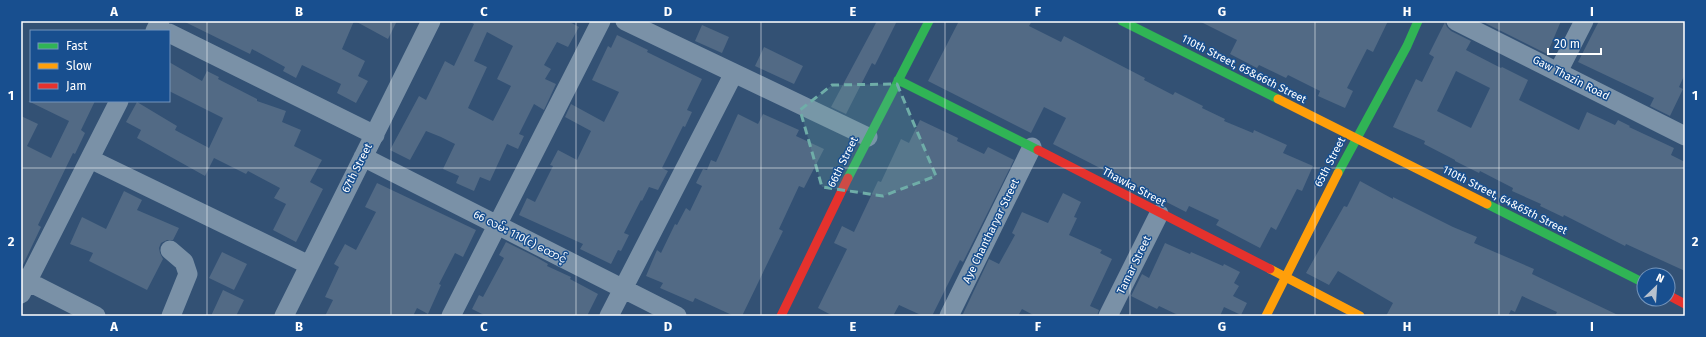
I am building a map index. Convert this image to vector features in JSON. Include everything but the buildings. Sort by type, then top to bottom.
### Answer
[{"type":"street","name":"67th Street","points":[[284,316],[431,21]]},
{"type":"street","points":[[451,316],[601,21]]},
{"type":"street","points":[[625,21],[868,137]]},
{"type":"street","name":"66th Street","points":[[782,316],[868,137],[929,21]]},
{"type":"street","name":"110th Street, 65&66th Street","points":[[1122,21],[1356,138]]},
{"type":"street","name":"65th Street","points":[[1266,316],[1356,138],[1407,46],[1418,21]]},
{"type":"street","name":"Gaw Thazin Road","points":[[1456,21],[1558,72],[1683,130]]},
{"type":"street","points":[[1558,72],[1584,21]]},
{"type":"street","points":[[170,33],[375,135]]},
{"type":"street","points":[[609,316],[734,73]]},
{"type":"street","name":"Thawka Street","points":[[898,80],[1032,147],[1159,214],[1360,316]]},
{"type":"street","points":[[96,316],[23,285],[90,160],[119,102]]},
{"type":"street","name":"110th Street, 64&65th Street","points":[[1356,138],[1636,279]]},
{"type":"street","name":"Aye Chantharyar Street","points":[[949,316],[1032,147]]},
{"type":"street","name":"66 လမ်း 110(c) ထောင့်","points":[[363,157],[677,316]]},
{"type":"street","points":[[90,160],[309,265]]},
{"type":"street","name":"Tamar Street","points":[[1108,316],[1159,214]]},
{"type":"street","points":[[170,250],[184,262],[188,274],[171,316]]},
{"type":"street","points":[[1676,299],[1685,304]]},
{"type":"highlighted area","points":[[897,84],[936,176],[883,196],[822,187],[800,110],[832,85]]},
{"type":"traffic: fast","points":[[848,178],[929,21]]},
{"type":"traffic: fast","points":[[1122,21],[1278,99]]},
{"type":"traffic: fast","points":[[1338,173],[1407,46],[1418,21]]},
{"type":"traffic: fast","points":[[898,80],[1038,150]]},
{"type":"traffic: fast","points":[[1487,204],[1636,279]]},
{"type":"traffic: slow","points":[[1278,99],[1487,204]]},
{"type":"traffic: slow","points":[[1266,316],[1338,173]]},
{"type":"traffic: slow","points":[[1270,269],[1360,316]]},
{"type":"traffic: jam","points":[[1038,150],[1270,269]]},
{"type":"traffic: jam","points":[[781,316],[848,178]]},
{"type":"traffic: jam","points":[[1676,299],[1685,304]]}]
